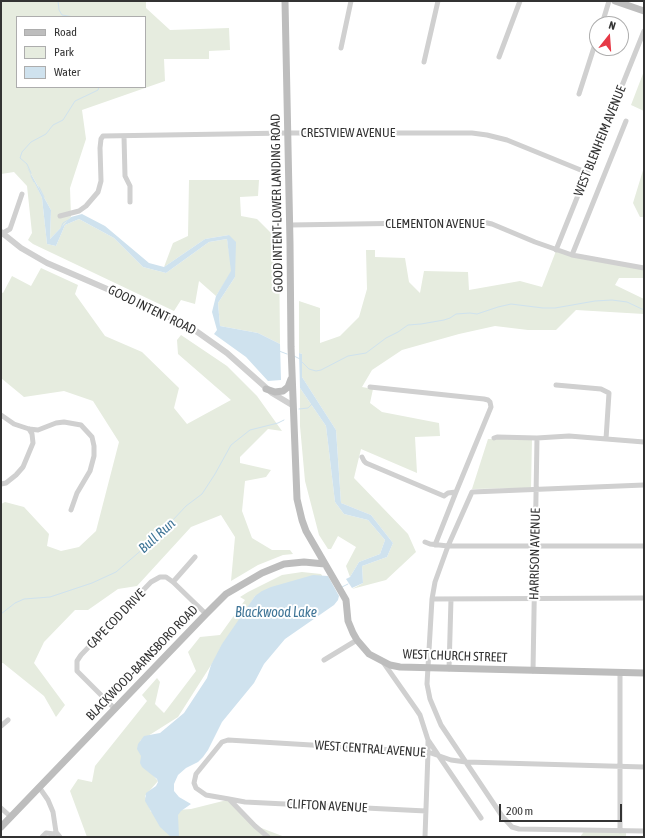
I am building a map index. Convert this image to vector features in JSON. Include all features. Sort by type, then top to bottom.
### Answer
[{"type":"main road","name":"GOOD INTENT-LOWER LANDING ROAD","points":[[285,1],[292,405]]},
{"type":"main road","points":[[615,1],[644,12]]},
{"type":"main road","points":[[266,389],[275,392],[283,391],[288,387],[292,377]]},
{"type":"main road","name":"WEST CHURCH STREET","points":[[292,405],[297,499],[299,510],[306,530],[344,596],[347,604],[350,627],[357,640],[369,654],[383,662],[400,667],[429,669],[644,673]]},
{"type":"main road","name":"BLACKWOOD-BARNSBORO ROAD","points":[[1,827],[206,614],[233,589],[276,567],[293,562],[325,564]]},
{"type":"street","points":[[341,48],[351,1]]},
{"type":"street","points":[[424,62],[438,1]]},
{"type":"street","points":[[499,57],[520,1]]},
{"type":"street","points":[[604,16],[609,1]]},
{"type":"street","name":"WEST BLENHEIM AVENUE","points":[[556,250],[644,31]]},
{"type":"street","points":[[579,94],[591,56]]},
{"type":"street","points":[[572,255],[626,121]]},
{"type":"street","name":"CRESTVIEW AVENUE","points":[[63,215],[79,211],[86,206],[98,192],[101,181],[100,148],[101,139],[103,136],[288,133],[487,134],[507,140],[588,173]]},
{"type":"street","points":[[124,136],[125,176],[130,186],[130,202]]},
{"type":"street","points":[[2,233],[10,229],[22,194]]},
{"type":"street","name":"CLEMENTON AVENUE","points":[[290,225],[483,222],[492,224],[572,255],[644,268]]},
{"type":"street","name":"GOOD INTENT ROAD","points":[[2,233],[21,248],[47,263],[146,305],[196,331],[227,353],[275,396],[292,405]]},
{"type":"street","points":[[556,385],[606,390],[609,393],[606,439]]},
{"type":"street","points":[[370,387],[488,400],[490,402],[492,407],[435,545]]},
{"type":"street","points":[[1,414],[14,424],[29,429],[38,430],[56,423],[64,422],[81,425],[92,437],[94,456],[90,471],[70,510]]},
{"type":"street","points":[[1,484],[6,483],[23,467],[33,443],[32,434],[29,429]]},
{"type":"street","points":[[494,438],[569,436],[644,442]]},
{"type":"street","name":"HARRISON AVENUE","points":[[533,671],[537,438]]},
{"type":"street","points":[[362,457],[366,463],[444,496],[448,493],[456,492]]},
{"type":"street","points":[[644,485],[472,492],[448,546],[435,582],[432,599],[427,684],[430,699],[441,724],[507,823],[519,829],[644,831]]},
{"type":"street","points":[[425,542],[435,545],[448,546],[644,546]]},
{"type":"street","points":[[196,557],[173,582],[206,614]]},
{"type":"street","name":"CAPE COD DRIVE","points":[[114,709],[80,674],[76,668],[77,661],[80,655],[152,582],[163,577],[170,579],[173,582]]},
{"type":"street","points":[[432,599],[644,598]]},
{"type":"street","points":[[449,669],[451,599]]},
{"type":"street","points":[[324,660],[357,640]]},
{"type":"street","points":[[383,662],[420,715],[428,740],[482,818]]},
{"type":"street","points":[[620,673],[620,831]]},
{"type":"street","points":[[1,726],[8,720]]},
{"type":"street","name":"WEST CENTRAL AVENUE","points":[[217,747],[222,742],[228,740],[428,752],[451,760],[466,762],[644,767]]},
{"type":"street","points":[[425,837],[428,740]]},
{"type":"street","name":"CLIFTON AVENUE","points":[[217,747],[196,774],[194,783],[196,788],[202,793],[211,796],[245,802],[426,811]]},
{"type":"street","points":[[39,787],[48,800],[53,812],[55,834]]},
{"type":"street","points":[[229,798],[255,826],[268,837]]},
{"type":"street","points":[[1,808],[11,817]]},
{"type":"street","points":[[42,837],[46,833],[55,834],[60,837]]},
{"type":"green space","points":[[1,1],[146,1],[146,8],[170,30],[229,28],[230,50],[209,51],[209,59],[164,59],[165,81],[146,88],[146,16],[16,16],[16,88],[145,88],[82,110],[86,139],[70,188],[71,217],[50,239],[51,210],[30,172],[42,198],[47,244],[56,246],[65,225],[79,219],[114,238],[143,267],[166,273],[209,242],[227,239],[232,271],[216,296],[199,281],[195,304],[181,300],[174,311],[33,244],[28,240],[32,233],[27,186],[14,172],[1,174]]},
{"type":"green space","points":[[644,71],[644,111],[631,105]]},
{"type":"green space","points":[[644,167],[644,217],[640,217],[633,203]]},
{"type":"green space","points":[[189,180],[259,180],[258,196],[240,197],[241,216],[257,219],[279,241],[280,344],[258,333],[220,326],[218,303],[235,277],[229,235],[205,239],[164,267],[173,243],[188,236]]},
{"type":"green space","points":[[366,250],[375,250],[375,257],[405,258],[409,282],[420,293],[424,271],[468,272],[469,290],[520,281],[542,287],[556,251],[644,268],[643,278],[619,278],[615,285],[644,299],[644,314],[576,310],[556,330],[528,330],[495,326],[459,334],[402,350],[372,370],[362,387],[373,389],[370,403],[382,412],[439,423],[440,436],[415,437],[417,473],[361,449],[354,478],[408,534],[416,552],[386,580],[352,589],[363,583],[362,566],[387,557],[393,543],[371,515],[341,503],[336,430],[302,377],[302,354],[299,353],[299,301],[320,308],[320,343],[340,336],[359,317],[367,289]]},
{"type":"green space","points":[[41,268],[78,285],[75,294],[105,336],[142,352],[179,388],[174,408],[187,424],[231,400],[178,354],[177,340],[181,335],[227,366],[257,396],[282,431],[268,429],[240,457],[240,463],[271,470],[266,477],[245,481],[242,511],[252,538],[272,550],[290,550],[293,554],[283,555],[258,565],[231,581],[235,537],[221,515],[191,527],[137,586],[118,589],[88,610],[75,610],[44,642],[34,663],[65,705],[56,717],[44,696],[3,663],[1,663],[1,504],[5,502],[24,507],[49,534],[47,546],[61,551],[79,547],[96,531],[119,442],[93,401],[64,391],[24,397],[1,378],[1,292],[3,293],[12,276],[31,286]]},
{"type":"green space","points":[[300,388],[326,426],[335,502],[344,514],[368,520],[385,540],[380,554],[359,562],[350,577],[346,566],[356,547],[338,536],[331,549],[328,549],[319,535],[305,481],[300,426]]},
{"type":"green space","points":[[488,439],[532,439],[531,488],[472,489]]},
{"type":"green space","points":[[302,572],[321,574],[323,577],[255,596],[178,717],[140,741],[147,768],[158,781],[145,796],[151,812],[191,809],[227,800],[256,826],[285,837],[87,837],[70,791],[78,779],[92,782],[95,766],[147,701],[142,695],[157,678],[160,682],[155,704],[164,713],[196,671],[188,652],[200,637],[220,635],[245,600],[240,597],[282,575]]},
{"type":"green space","points":[[585,830],[626,832],[626,837],[580,837]]},
{"type":"water","points":[[26,165],[51,210],[50,239],[71,217],[82,214],[105,226],[149,263],[164,267],[205,239],[229,235],[236,242],[235,277],[218,303],[220,326],[258,333],[280,344],[281,380],[268,381],[246,357],[214,334],[217,330],[212,312],[216,296],[231,271],[227,239],[209,242],[166,273],[143,267],[114,238],[79,219],[65,225],[56,246],[47,244],[42,198]]},
{"type":"water","points":[[299,353],[302,354],[302,377],[336,430],[341,503],[371,515],[393,543],[387,557],[362,566],[363,583],[352,588],[346,579],[350,577],[359,562],[380,554],[385,540],[368,520],[344,514],[335,502],[326,426],[300,388]]},
{"type":"water","name":"Blackwood Lake","points":[[313,575],[328,576],[339,596],[338,600],[334,605],[285,639],[264,664],[254,683],[222,722],[203,757],[178,775],[174,784],[174,791],[179,797],[191,804],[178,815],[179,837],[171,837],[160,827],[145,801],[146,793],[156,786],[158,782],[157,779],[142,767],[140,763],[141,756],[137,749],[138,744],[144,736],[160,733],[184,713],[207,678],[211,665],[222,644],[255,596],[271,587]]},
{"type":"waterway","points":[[58,1],[59,10],[62,15],[68,16]]},
{"type":"waterway","points":[[31,173],[27,164],[20,158],[22,152],[31,142],[46,134],[53,125],[63,120],[75,101],[98,90],[99,88]]},
{"type":"waterway","points":[[31,176],[34,182]]},
{"type":"waterway","points":[[39,187],[44,197]]},
{"type":"waterway","points":[[61,228],[63,223],[70,219]]},
{"type":"waterway","points":[[302,362],[309,369],[316,371],[321,370],[348,356],[366,353],[386,338],[408,325],[444,320],[456,314],[477,314],[511,304],[555,308],[595,301],[612,300],[627,302],[644,310]]},
{"type":"waterway","points":[[279,351],[287,354]]},
{"type":"waterway","points":[[294,356],[300,359]]},
{"type":"waterway","name":"Bull Run","points":[[299,409],[308,408],[312,404]]},
{"type":"waterway","name":"Bull Run","points":[[1,614],[15,603],[24,599],[50,597],[92,583],[116,572],[159,535],[186,506],[202,494],[231,445],[250,430],[284,420]]},
{"type":"waterway","points":[[342,587],[348,584]]}]
